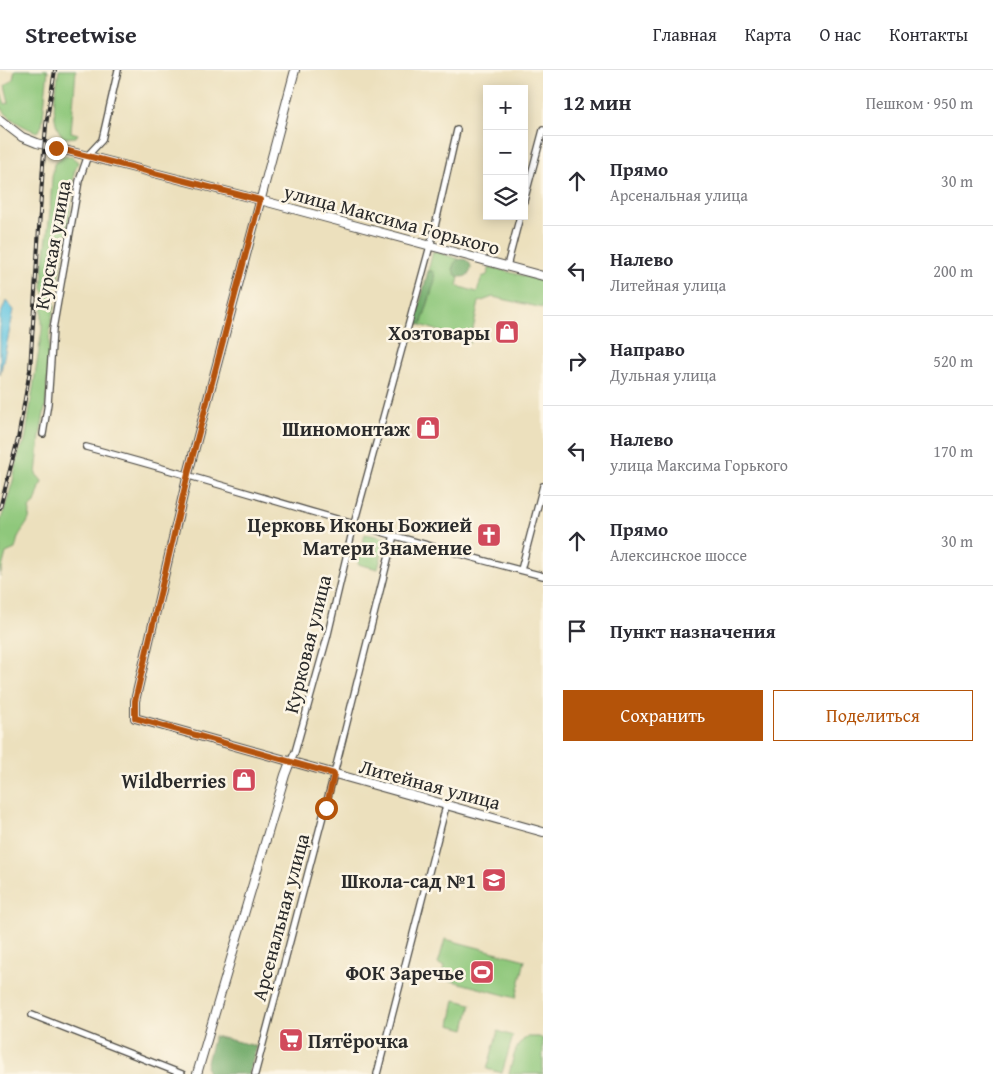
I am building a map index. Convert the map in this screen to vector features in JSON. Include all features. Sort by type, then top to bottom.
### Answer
[{"type":"street","name":"Курская улица","points":[[43,434],[48,403],[53,329],[79,181],[88,155],[102,140],[118,70]]},
{"type":"street","points":[[188,474],[295,70]]},
{"type":"street","name":"улица Максима Горького","points":[[0,120],[13,131],[34,142],[543,276]]},
{"type":"street","name":"Курковая улица","points":[[196,1074],[285,775],[295,752],[327,638],[354,524],[430,246],[457,130]]},
{"type":"street","points":[[528,186],[543,130]]},
{"type":"street","points":[[507,266],[519,220]]},
{"type":"street","points":[[86,447],[188,474],[354,524],[543,576]]},
{"type":"street","name":"Литейная улица","points":[[188,474],[135,701],[135,718],[543,832]]},
{"type":"street","points":[[521,570],[543,486]]},
{"type":"street","name":"Арсенальная улица","points":[[255,1074],[334,774],[394,535]]},
{"type":"street","points":[[377,1074],[446,806]]},
{"type":"street","points":[[32,1015],[182,1074]]},
{"type":"green space","points":[[15,70],[48,70],[42,126],[37,132],[26,128],[9,117],[0,103],[0,90],[5,104],[9,103],[5,86],[13,79]]},
{"type":"green space","points":[[59,70],[76,70],[71,132],[78,134],[76,137],[64,138],[56,123],[54,106]]},
{"type":"green space","points":[[63,156],[72,157],[78,162],[74,173],[70,216],[58,283],[54,287],[52,297],[55,305],[50,327],[46,403],[36,474],[42,481],[35,503],[29,508],[29,520],[18,537],[15,549],[6,553],[0,576],[0,523],[13,481],[19,452],[25,441],[42,330],[42,304],[46,296],[42,288],[52,177],[54,164]]},
{"type":"green space","points":[[433,251],[459,259],[455,264],[455,274],[459,277],[457,286],[477,292],[482,277],[487,275],[490,267],[543,281],[543,308],[493,297],[479,302],[470,343],[421,325],[431,294],[431,271],[428,271]]},
{"type":"green space","points":[[462,259],[468,262],[471,268],[468,274],[462,277],[456,274],[453,268],[456,262]]},
{"type":"green space","points":[[428,271],[432,271],[435,280],[421,325],[415,323]]},
{"type":"green space","points":[[365,534],[386,538],[378,569],[358,564]]},
{"type":"green space","name":"ФОК Заречье","points":[[445,939],[525,960],[516,998],[441,978],[444,966],[438,964]]},
{"type":"green space","points":[[455,1000],[471,1004],[465,1029],[450,1025]]},
{"type":"green space","points":[[498,1031],[513,1036],[502,1073],[487,1069]]},
{"type":"green space","points":[[214,1036],[256,1046],[249,1074],[208,1074],[206,1066]]},
{"type":"green space","points":[[527,1037],[543,1039],[543,1074],[509,1074],[519,1044]]},
{"type":"water","points":[[6,301],[14,310],[0,375],[0,316]]},
{"type":"railway","points":[[0,508],[18,439],[30,370],[46,125],[55,70]]},
{"type":"place","name":"Хозтовары","points":[[507,332]]},
{"type":"place","name":"Шиномонтаж","points":[[428,428]]},
{"type":"place","name":"Церковь Иконы Божией Матери Знамение","points":[[489,535]]},
{"type":"place","name":"Wildberries","points":[[244,780]]},
{"type":"place","name":"Школа-сад №1","points":[[494,880]]},
{"type":"place","name":"ФОК Заречье","points":[[482,972]]},
{"type":"place","name":"Пятёрочка","points":[[291,1040]]},
{"type":"route","points":[[56,148],[260,200],[188,474],[135,701],[135,718],[334,774],[326,808]]}]
